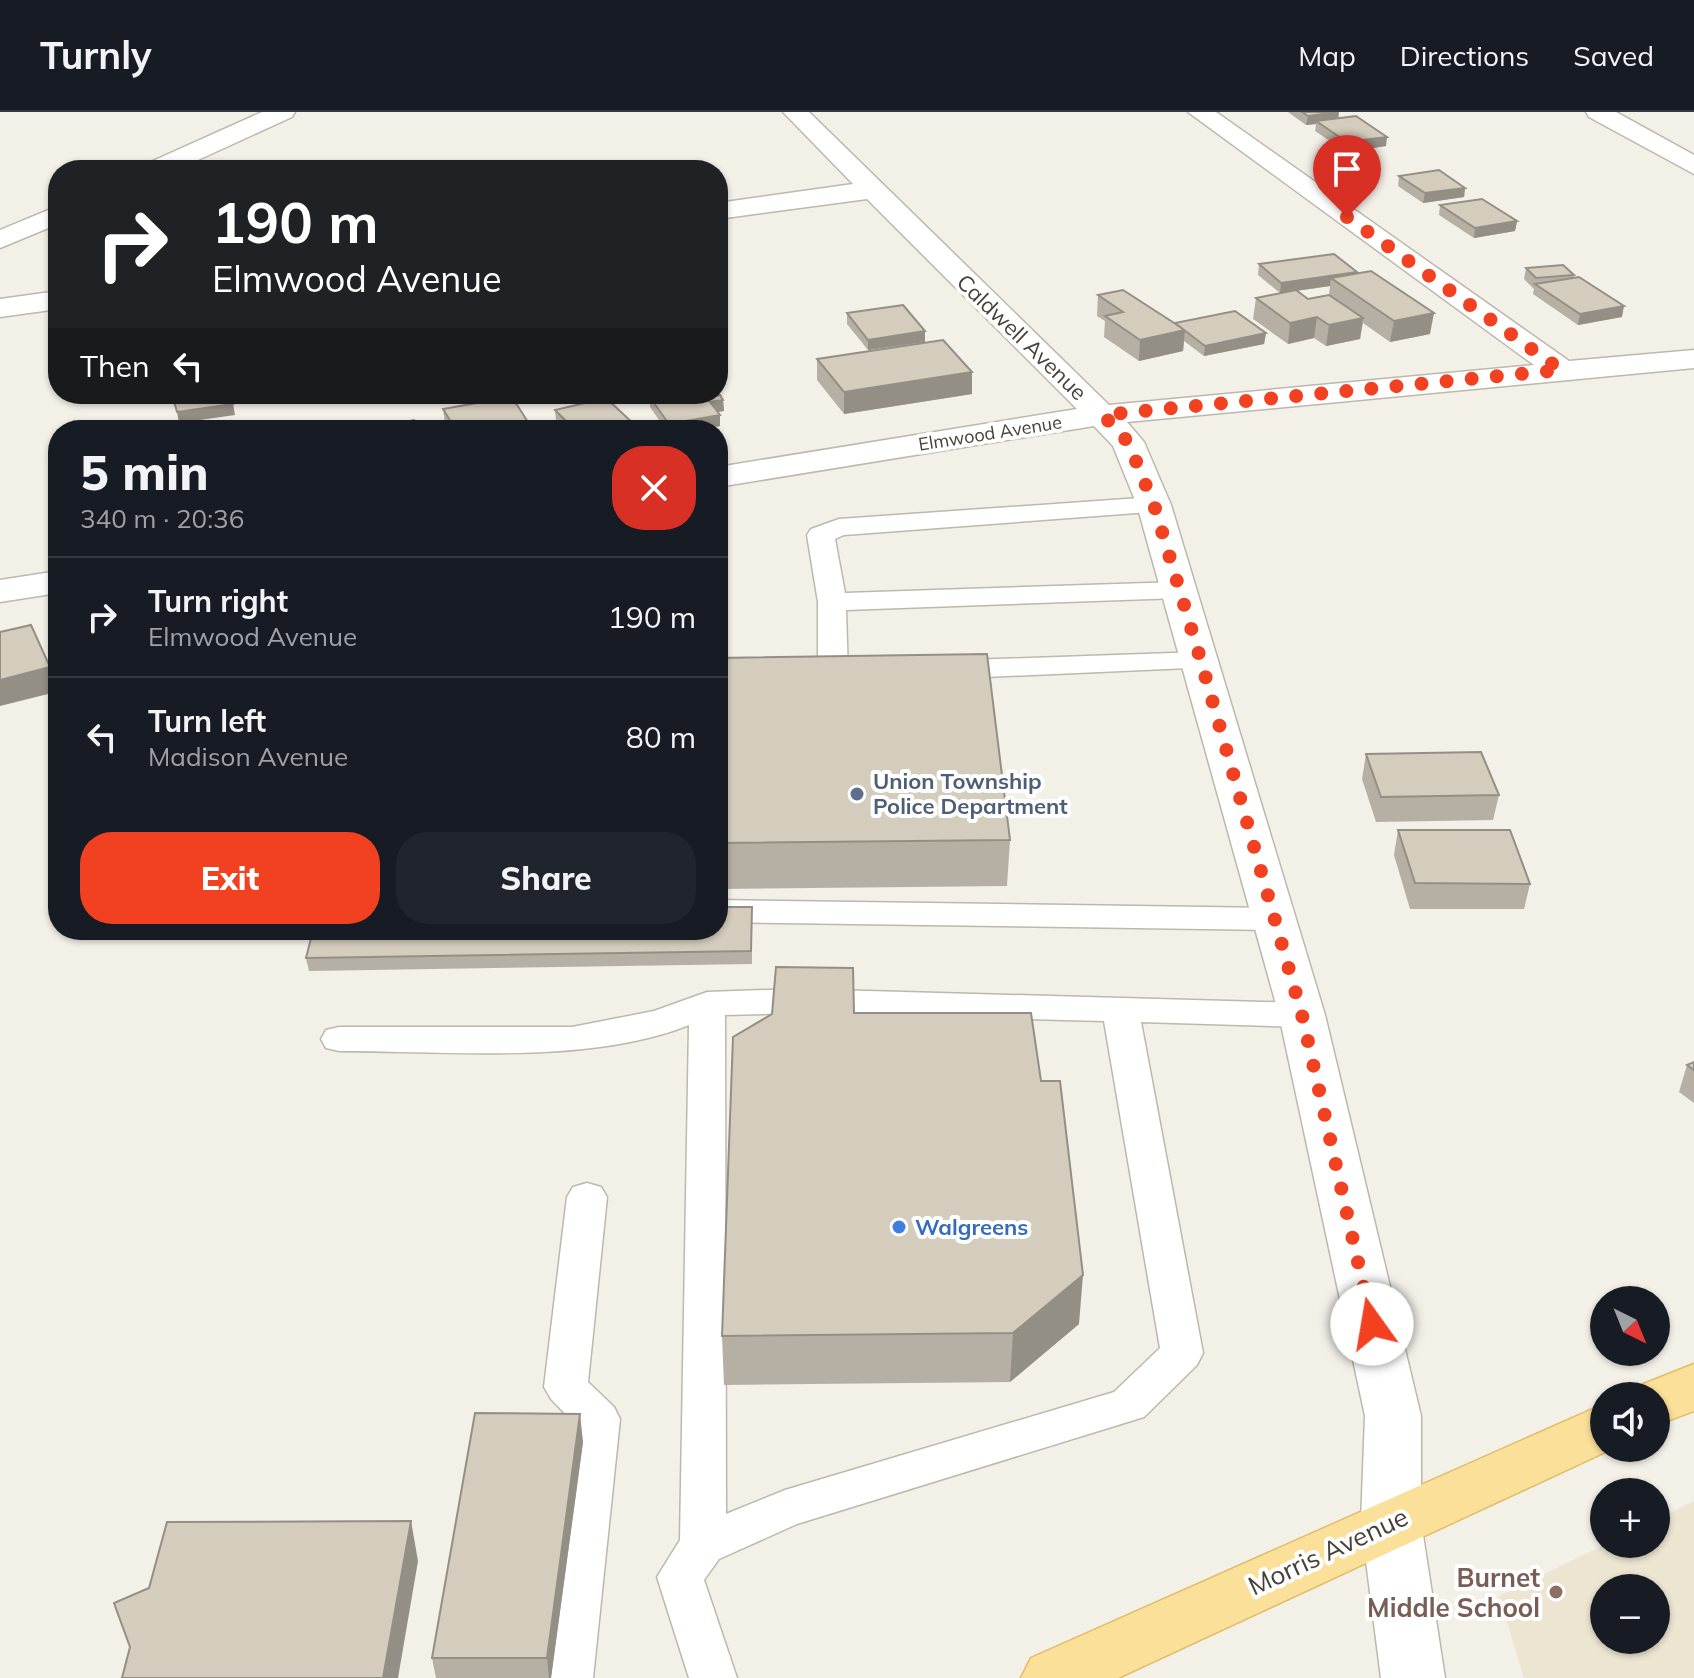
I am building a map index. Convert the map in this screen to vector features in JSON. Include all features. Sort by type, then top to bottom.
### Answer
[{"type":"main road","points":[[1670,1397],[1694,1386]]},
{"type":"main road","name":"Morris Avenue","points":[[1053,1678],[1590,1433]]},
{"type":"street","points":[[177,160],[283,112]]},
{"type":"street","name":"Caldwell Avenue","points":[[795,112],[1128,442],[1154,505],[1302,1015],[1393,1416],[1391,1522],[1413,1678]]},
{"type":"street","points":[[1200,112],[1561,370]]},
{"type":"street","points":[[1598,112],[1694,166]]},
{"type":"street","points":[[212,115],[255,125]]},
{"type":"street","points":[[728,210],[871,190]]},
{"type":"street","points":[[0,240],[48,218]]},
{"type":"street","points":[[0,308],[48,301]]},
{"type":"street","name":"Elmwood Avenue","points":[[728,475],[1103,415],[1694,359]]},
{"type":"street","points":[[0,591],[48,584]]},
{"type":"lane","points":[[864,673],[819,674],[832,602],[821,535],[839,527],[1154,505]]},
{"type":"lane","points":[[832,602],[1179,590]]},
{"type":"lane","points":[[910,671],[1201,661]]},
{"type":"lane","points":[[728,911],[1275,919]]},
{"type":"lane","points":[[339,1039],[572,1039],[662,1022],[715,1004],[797,1001],[1121,1013],[1302,1015]]},
{"type":"lane","points":[[715,1004],[746,1032],[760,1035]]},
{"type":"lane","points":[[703,1545],[715,1004]]},
{"type":"lane","points":[[877,1037],[901,1036],[937,1027],[977,1007]]},
{"type":"lane","points":[[713,1678],[680,1577],[703,1545],[785,1509],[1129,1405],[1182,1353],[1121,1013]]},
{"type":"lane","points":[[569,1678],[598,1419],[566,1387],[587,1197]]},
{"type":"shaded area","name":"Burnet Middle School","points":[[1694,1501],[1694,1678],[1524,1678],[1499,1596],[1590,1552],[1590,1558],[1670,1558],[1670,1513]]},
{"type":"building","points":[[1302,112],[1337,112],[1308,116]]},
{"type":"building","points":[[1356,116],[1387,137],[1347,142],[1316,121]]},
{"type":"building","points":[[1439,170],[1465,188],[1425,193],[1399,176]]},
{"type":"building","points":[[1482,199],[1517,221],[1475,228],[1440,205]]},
{"type":"building","points":[[1334,254],[1357,272],[1281,283],[1259,264]]},
{"type":"building","points":[[1563,265],[1574,275],[1536,278],[1526,268]]},
{"type":"building","points":[[1371,271],[1434,313],[1394,321],[1331,278]]},
{"type":"building","points":[[1579,277],[1624,306],[1580,314],[1535,284]]},
{"type":"building","points":[[1123,290],[1185,330],[1140,340],[1105,316],[1123,312],[1098,295]]},
{"type":"building","points":[[1296,290],[1308,299],[1329,295],[1363,318],[1329,325],[1317,317],[1290,323],[1256,298]]},
{"type":"building","points":[[903,305],[925,331],[868,340],[847,313]]},
{"type":"building","points":[[1235,311],[1266,333],[1205,346],[1175,323]]},
{"type":"building","points":[[943,340],[972,372],[844,392],[817,359]]},
{"type":"building","points":[[175,404],[233,404],[177,412]]},
{"type":"building","points":[[472,404],[516,404],[527,420],[450,420],[443,409]]},
{"type":"building","points":[[580,404],[612,404],[630,420],[565,420],[555,410]]},
{"type":"building","points":[[655,404],[712,404],[720,415],[692,420],[666,420]]},
{"type":"building","points":[[31,625],[48,668],[0,680],[0,632]]},
{"type":"building","name":"Union Township Police Department","points":[[987,654],[1010,840],[728,843],[728,658]]},
{"type":"building","points":[[1481,752],[1499,795],[1381,797],[1366,754]]},
{"type":"building","points":[[1398,830],[1510,830],[1530,884],[1415,883]]},
{"type":"building","points":[[728,907],[752,907],[751,951],[306,958],[310,940],[728,940]]},
{"type":"building","name":"Walgreens","points":[[776,967],[853,968],[854,1013],[1031,1013],[1041,1081],[1060,1081],[1083,1275],[1013,1333],[722,1336],[733,1037],[772,1014]]},
{"type":"building","points":[[475,1413],[580,1414],[547,1658],[432,1658]]},
{"type":"building","points":[[411,1521],[383,1678],[122,1678],[130,1647],[114,1603],[149,1588],[167,1522]]},
{"type":"place","name":"Union Township Police Department","points":[[857,794]]},
{"type":"place","name":"Walgreens","points":[[899,1227]]},
{"type":"place","name":"Burnet Middle School","points":[[1556,1592]]},
{"type":"route","points":[[1347,217],[1561,370],[1103,415],[1128,442],[1154,505],[1201,661],[1302,1015],[1372,1324]]}]
